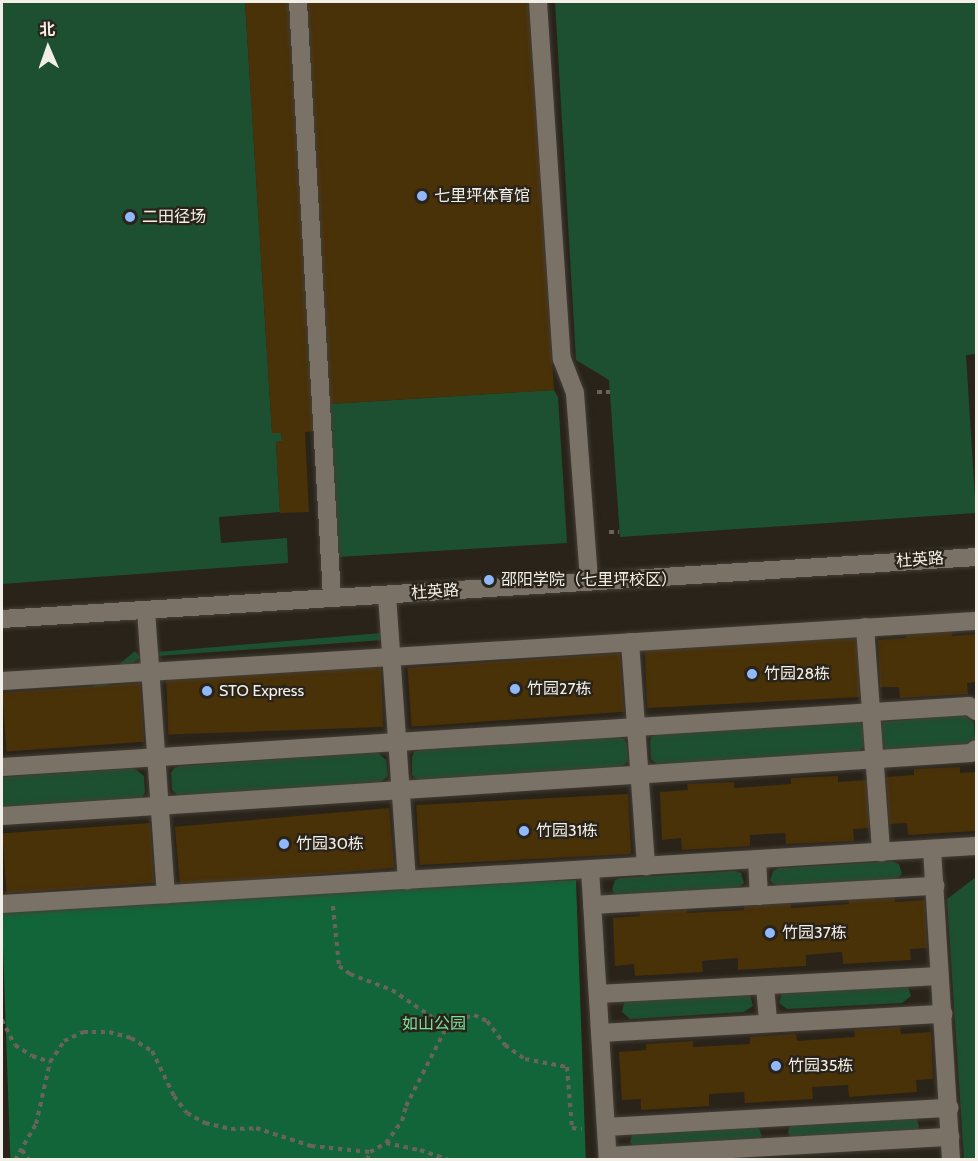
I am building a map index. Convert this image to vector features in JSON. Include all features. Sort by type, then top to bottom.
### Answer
[{"type":"street","points":[[298,2],[332,598]]},
{"type":"street","points":[[538,2],[562,359],[575,393],[589,581]]},
{"type":"street","name":"杜英路","points":[[2,619],[976,557]]},
{"type":"street","points":[[387,595],[407,880]]},
{"type":"street","points":[[146,610],[166,894]]},
{"type":"street","points":[[2,681],[974,621]]},
{"type":"street","points":[[866,627],[881,852]]},
{"type":"street","points":[[630,642],[646,866]]},
{"type":"street","points":[[2,767],[969,706],[976,711]]},
{"type":"street","points":[[2,816],[971,753],[976,749]]},
{"type":"street","points":[[2,904],[975,846]]},
{"type":"street","points":[[932,849],[951,1160]]},
{"type":"street","points":[[757,859],[759,896]]},
{"type":"street","points":[[590,869],[608,1158],[950,1137]]},
{"type":"street","points":[[592,905],[935,886]]},
{"type":"street","points":[[598,994],[940,976]]},
{"type":"street","points":[[765,986],[768,1023]]},
{"type":"street","points":[[600,1033],[943,1014]]},
{"type":"street","points":[[606,1127],[949,1108]]},
{"type":"street","points":[[774,1117],[776,1146]]},
{"type":"path","points":[[331,885],[339,966],[350,974],[392,990],[432,1017],[445,1030]]},
{"type":"path","points":[[15,1160],[36,1124],[50,1062],[64,1041],[83,1032],[108,1032],[130,1038],[152,1051],[181,1104],[188,1113],[205,1123],[231,1129],[256,1128],[311,1146],[370,1152],[386,1143],[402,1121],[406,1106],[445,1030],[457,1020],[474,1016],[487,1021],[505,1046],[525,1059],[567,1067],[572,1128],[606,1127]]},
{"type":"path","points":[[2,1020],[15,1045],[32,1056],[50,1062]]},
{"type":"path","points":[[386,1143],[420,1150],[449,1160]]},
{"type":"path","points":[[22,1150],[29,1160]]},
{"type":"path","points":[[367,1160],[370,1152]]},
{"type":"green space","name":"二田径场","points":[[2,2],[245,2],[272,433],[281,433],[282,441],[276,442],[280,512],[219,517],[221,543],[287,538],[288,563],[2,584]]},
{"type":"green space","points":[[555,2],[976,2],[976,354],[966,355],[976,513],[620,537],[609,380],[576,360]]},
{"type":"green space","points":[[554,390],[558,397],[567,543],[338,557],[329,404]]},
{"type":"green space","points":[[381,633],[384,640],[158,656],[157,652]]},
{"type":"green space","points":[[135,651],[140,657],[38,743],[33,736]]},
{"type":"green space","points":[[964,714],[974,723],[975,739],[971,744],[888,751],[880,744],[882,722]]},
{"type":"green space","points":[[856,720],[862,723],[865,729],[866,745],[857,753],[659,766],[651,759],[650,741],[652,736],[659,734]]},
{"type":"green space","points":[[617,736],[624,739],[627,745],[628,761],[619,769],[420,782],[412,775],[412,757],[414,752],[420,750]]},
{"type":"green space","points":[[377,752],[386,760],[388,776],[378,784],[180,797],[172,790],[171,773],[174,768],[180,766]]},
{"type":"green space","points":[[134,768],[144,776],[145,793],[141,798],[2,809],[2,777]]},
{"type":"green space","points":[[892,861],[899,864],[902,874],[893,881],[778,887],[770,881],[773,871],[779,868]]},
{"type":"green space","points":[[735,871],[741,873],[744,883],[735,890],[616,895],[612,890],[615,880],[621,878]]},
{"type":"green space","points":[[976,877],[976,1159],[964,1160],[947,899]]},
{"type":"green space","name":"如山公园","points":[[576,880],[586,1159],[10,1160],[2,900]]},
{"type":"green space","points":[[908,986],[911,996],[902,1003],[787,1009],[779,1003],[782,993]]},
{"type":"green space","points":[[744,993],[750,995],[753,1006],[744,1012],[630,1019],[622,1012],[624,1003],[630,1000]]},
{"type":"green space","points":[[916,1116],[919,1126],[916,1131],[791,1138],[788,1133],[790,1123]]},
{"type":"green space","points":[[758,1126],[762,1136],[758,1140],[633,1147],[630,1142],[633,1132]]},
{"type":"building","name":"七里坪体育馆","points":[[245,2],[530,2],[554,390],[315,405],[317,431],[305,432],[309,512],[280,513],[276,442],[282,441],[281,433],[272,433]]},
{"type":"building","points":[[952,630],[952,636],[976,634],[976,682],[967,683],[968,694],[900,698],[899,687],[880,687],[878,640],[906,638],[905,632]]},
{"type":"building","name":"竹园28栋","points":[[857,638],[860,697],[647,708],[644,649]]},
{"type":"building","name":"竹园27栋","points":[[620,653],[624,712],[412,727],[408,668]]},
{"type":"building","points":[[381,667],[383,727],[168,734],[166,675]]},
{"type":"building","points":[[140,683],[144,742],[6,751],[2,693]]},
{"type":"building","points":[[960,767],[960,773],[976,772],[976,831],[908,835],[907,823],[889,824],[886,777],[914,775],[914,769]]},
{"type":"building","points":[[838,776],[838,782],[867,780],[870,828],[853,829],[854,841],[786,844],[785,833],[750,835],[750,846],[682,850],[681,838],[662,840],[660,792],[688,790],[687,784],[734,782],[734,788],[791,784],[791,778]]},
{"type":"building","name":"竹园31栋","points":[[628,794],[631,854],[419,865],[416,805]]},
{"type":"building","name":"竹园30栋","points":[[389,808],[394,868],[180,887],[175,827]]},
{"type":"building","points":[[150,823],[154,883],[7,893],[2,833]]},
{"type":"building","name":"竹园37栋","points":[[895,896],[895,902],[925,900],[927,948],[910,949],[911,960],[843,964],[842,952],[806,955],[806,966],[738,970],[738,958],[702,961],[703,972],[635,976],[634,964],[615,966],[613,918],[640,916],[640,910],[687,907],[687,913],[744,910],[744,904],[790,901],[791,908],[849,904],[848,898]]},
{"type":"building","name":"竹园35栋","points":[[900,1027],[901,1034],[931,1032],[933,1079],[916,1080],[917,1092],[849,1097],[848,1085],[812,1087],[813,1099],[745,1103],[744,1092],[709,1094],[709,1106],[641,1110],[641,1099],[622,1100],[619,1052],[646,1050],[646,1044],[693,1041],[693,1047],[750,1044],[750,1037],[796,1034],[797,1041],[855,1037],[854,1030]]},
{"type":"place","name":"七里坪体育馆","points":[[422,196]]},
{"type":"place","name":"二田径场","points":[[130,217]]},
{"type":"place","name":"邵阳学院（七里坪校区）","points":[[489,580]]},
{"type":"place","name":"竹园28栋","points":[[752,674]]},
{"type":"place","name":"竹园27栋","points":[[515,689]]},
{"type":"place","name":"STO Express","points":[[207,691]]},
{"type":"place","name":"竹园31栋","points":[[524,831]]},
{"type":"place","name":"竹园30栋","points":[[284,844]]},
{"type":"place","name":"竹园37栋","points":[[770,933]]},
{"type":"place","name":"竹园35栋","points":[[776,1066]]}]
